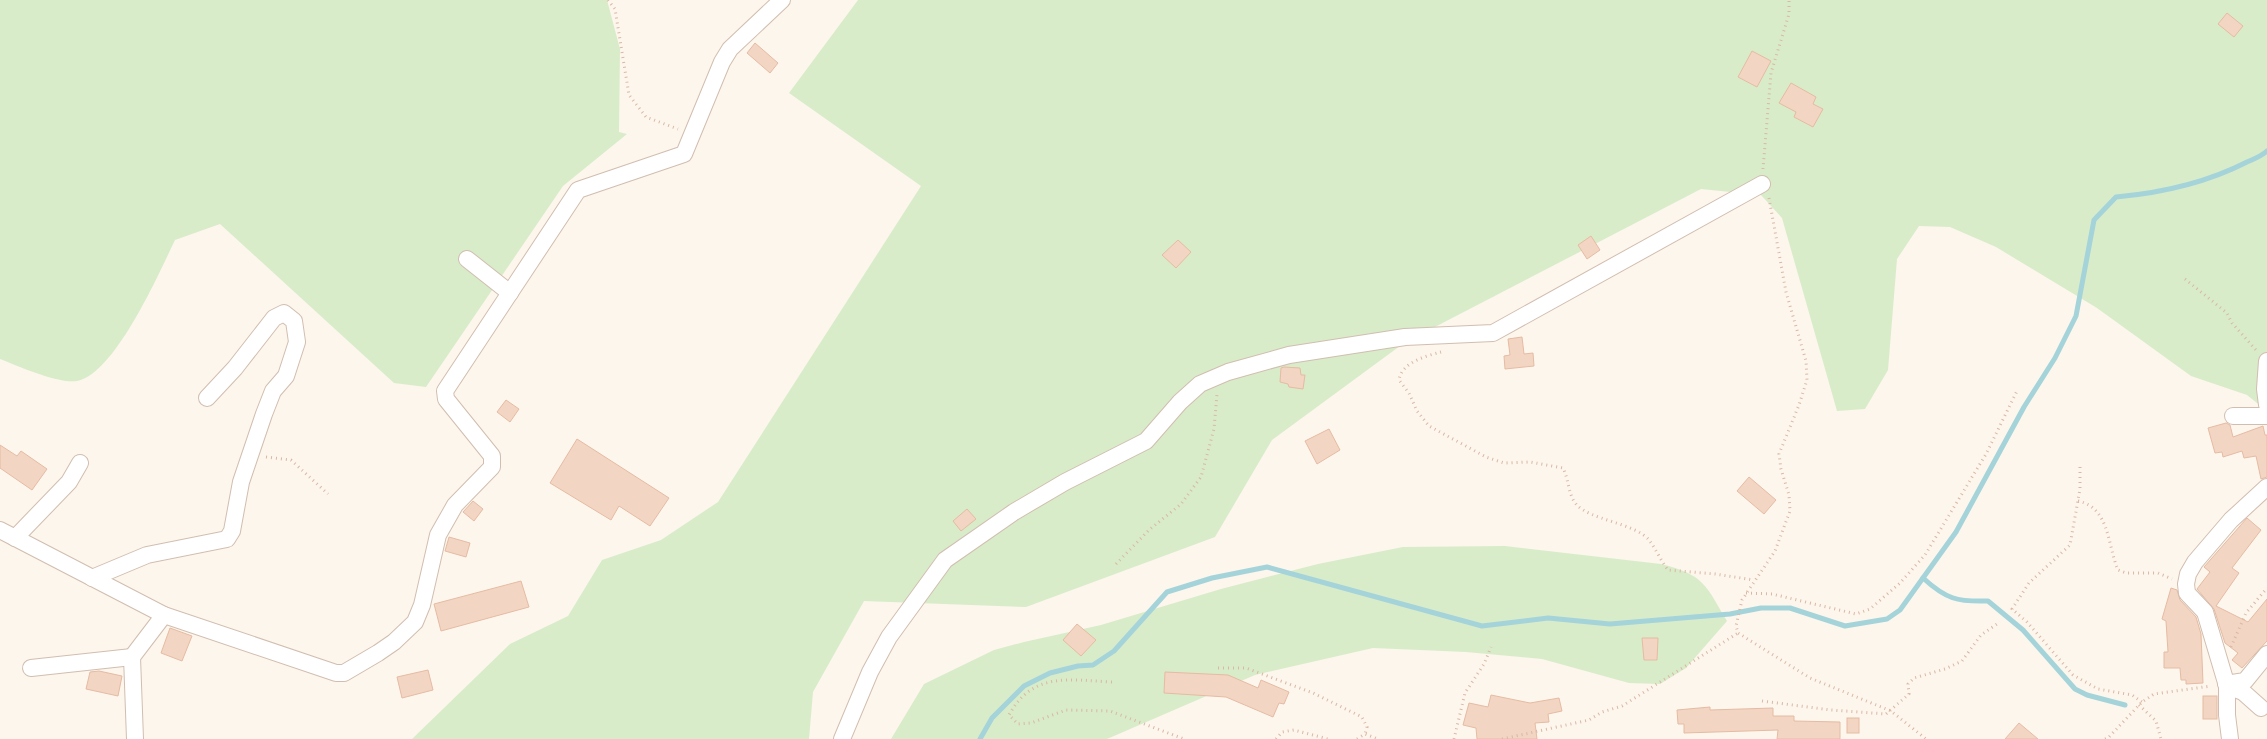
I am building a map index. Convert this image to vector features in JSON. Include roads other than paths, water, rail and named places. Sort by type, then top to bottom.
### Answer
[{"type":"street","points":[[0,530],[164,615],[336,673],[344,673],[378,653],[415,622],[422,605],[438,534],[456,505],[492,466],[492,456],[446,399],[445,391],[578,190],[684,154],[722,62],[730,49],[782,0]]},
{"type":"street","points":[[842,739],[870,672],[889,637],[945,560],[1014,512],[1065,482],[1146,441],[1180,402],[1200,384],[1219,376],[1289,355],[1405,337],[1493,333],[1762,184]]},
{"type":"street","points":[[467,259],[510,292]]},
{"type":"street","points":[[92,578],[146,555],[227,539],[232,531],[241,482],[264,414],[273,391],[286,376],[297,342],[294,321],[284,313],[274,318],[235,368],[207,398]]},
{"type":"street","points":[[2267,362],[2265,389],[2267,405]]},
{"type":"street","points":[[2233,416],[2267,416]]},
{"type":"street","points":[[15,538],[69,482],[80,463]]},
{"type":"street","points":[[2230,739],[2226,715],[2226,681],[2206,612],[2187,593],[2188,574],[2195,562],[2231,520],[2267,487]]},
{"type":"street","points":[[134,739],[132,658],[164,615]]},
{"type":"street","points":[[2226,681],[2245,681],[2267,654]]},
{"type":"street","points":[[31,668],[132,658]]},
{"type":"street","points":[[2226,681],[2243,692],[2261,708]]},
{"type":"waterway","points":[[980,739],[992,718],[1024,686],[1050,673],[1078,666],[1093,665],[1114,651],[1167,592],[1212,578],[1267,567],[1482,626],[1548,618],[1610,624],[1730,614],[1761,608],[1790,608],[1845,626],[1887,619],[1900,610],[1956,532],[2024,407],[2055,358],[2076,316],[2094,220],[2116,197],[2166,190],[2216,176],[2267,151]]},
{"type":"waterway","points":[[1923,578],[1938,591],[1952,598],[1968,601],[1988,601],[2023,630],[2075,689],[2087,695],[2125,705]]}]
